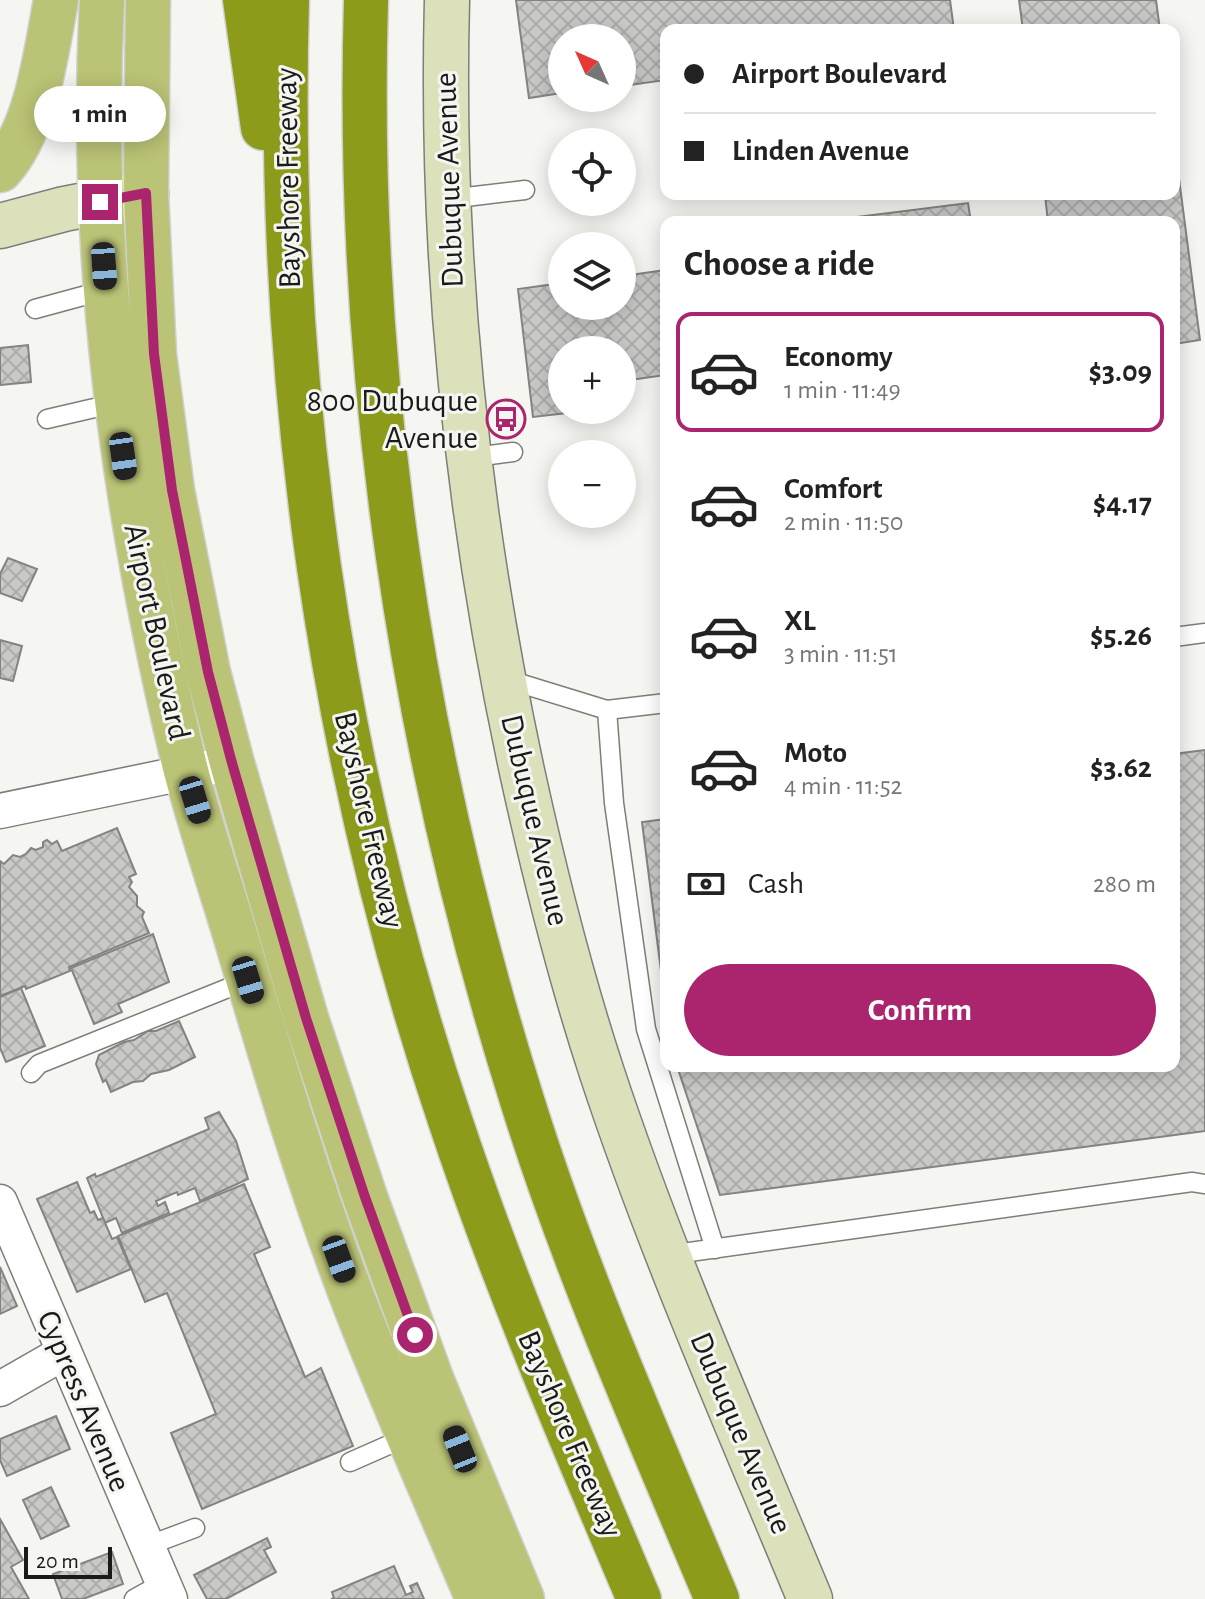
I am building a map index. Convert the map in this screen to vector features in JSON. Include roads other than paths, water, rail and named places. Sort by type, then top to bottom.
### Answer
[{"type":"highway","points":[[245,0],[292,324]]},
{"type":"highway","name":"Bayshore Freeway","points":[[287,0],[286,170],[292,324],[305,462],[324,601],[351,749],[401,961],[449,1118],[492,1242],[539,1362],[639,1599]]},
{"type":"highway","points":[[366,0],[365,168],[372,319],[384,452],[425,721],[455,860],[521,1098],[562,1216],[717,1599]]},
{"type":"highway","points":[[365,168],[387,0]]},
{"type":"main road","points":[[0,170],[25,129],[42,69],[56,0]]},
{"type":"main road","name":"Airport Boulevard","points":[[102,0],[100,202],[116,403],[146,593],[187,772],[248,980],[322,1212],[356,1306],[478,1599]]},
{"type":"main road","name":"Airport Boulevard","points":[[148,0],[146,193],[154,354],[172,490],[205,657],[232,763],[306,1018],[365,1197],[432,1381],[522,1599]]},
{"type":"street","name":"Dubuque Avenue","points":[[447,0],[445,105],[448,200],[456,350],[467,458],[503,678],[543,866],[575,986],[626,1143],[668,1255],[810,1599]]},
{"type":"street","points":[[0,226],[24,218],[146,193]]},
{"type":"street","points":[[0,811],[232,763]]},
{"type":"street","name":"Cypress Avenue","points":[[0,1202],[147,1546],[156,1594]]},
{"type":"street","points":[[0,1389],[63,1353]]},
{"type":"lane","points":[[448,200],[525,190]]},
{"type":"lane","points":[[35,309],[106,290]]},
{"type":"lane","points":[[47,419],[116,403]]},
{"type":"lane","points":[[467,458],[513,452]]},
{"type":"lane","points":[[1180,636],[1205,633]]},
{"type":"lane","points":[[503,678],[607,710],[660,704]]},
{"type":"lane","points":[[607,710],[614,803],[646,1029],[715,1249]]},
{"type":"lane","points":[[31,1073],[39,1064],[248,980]]},
{"type":"lane","points":[[668,1255],[1192,1182],[1205,1184]]},
{"type":"lane","points":[[350,1462],[409,1436]]},
{"type":"lane","points":[[147,1546],[195,1528]]},
{"type":"place","name":"800 Dubuque Avenue","points":[[506,419]]}]
